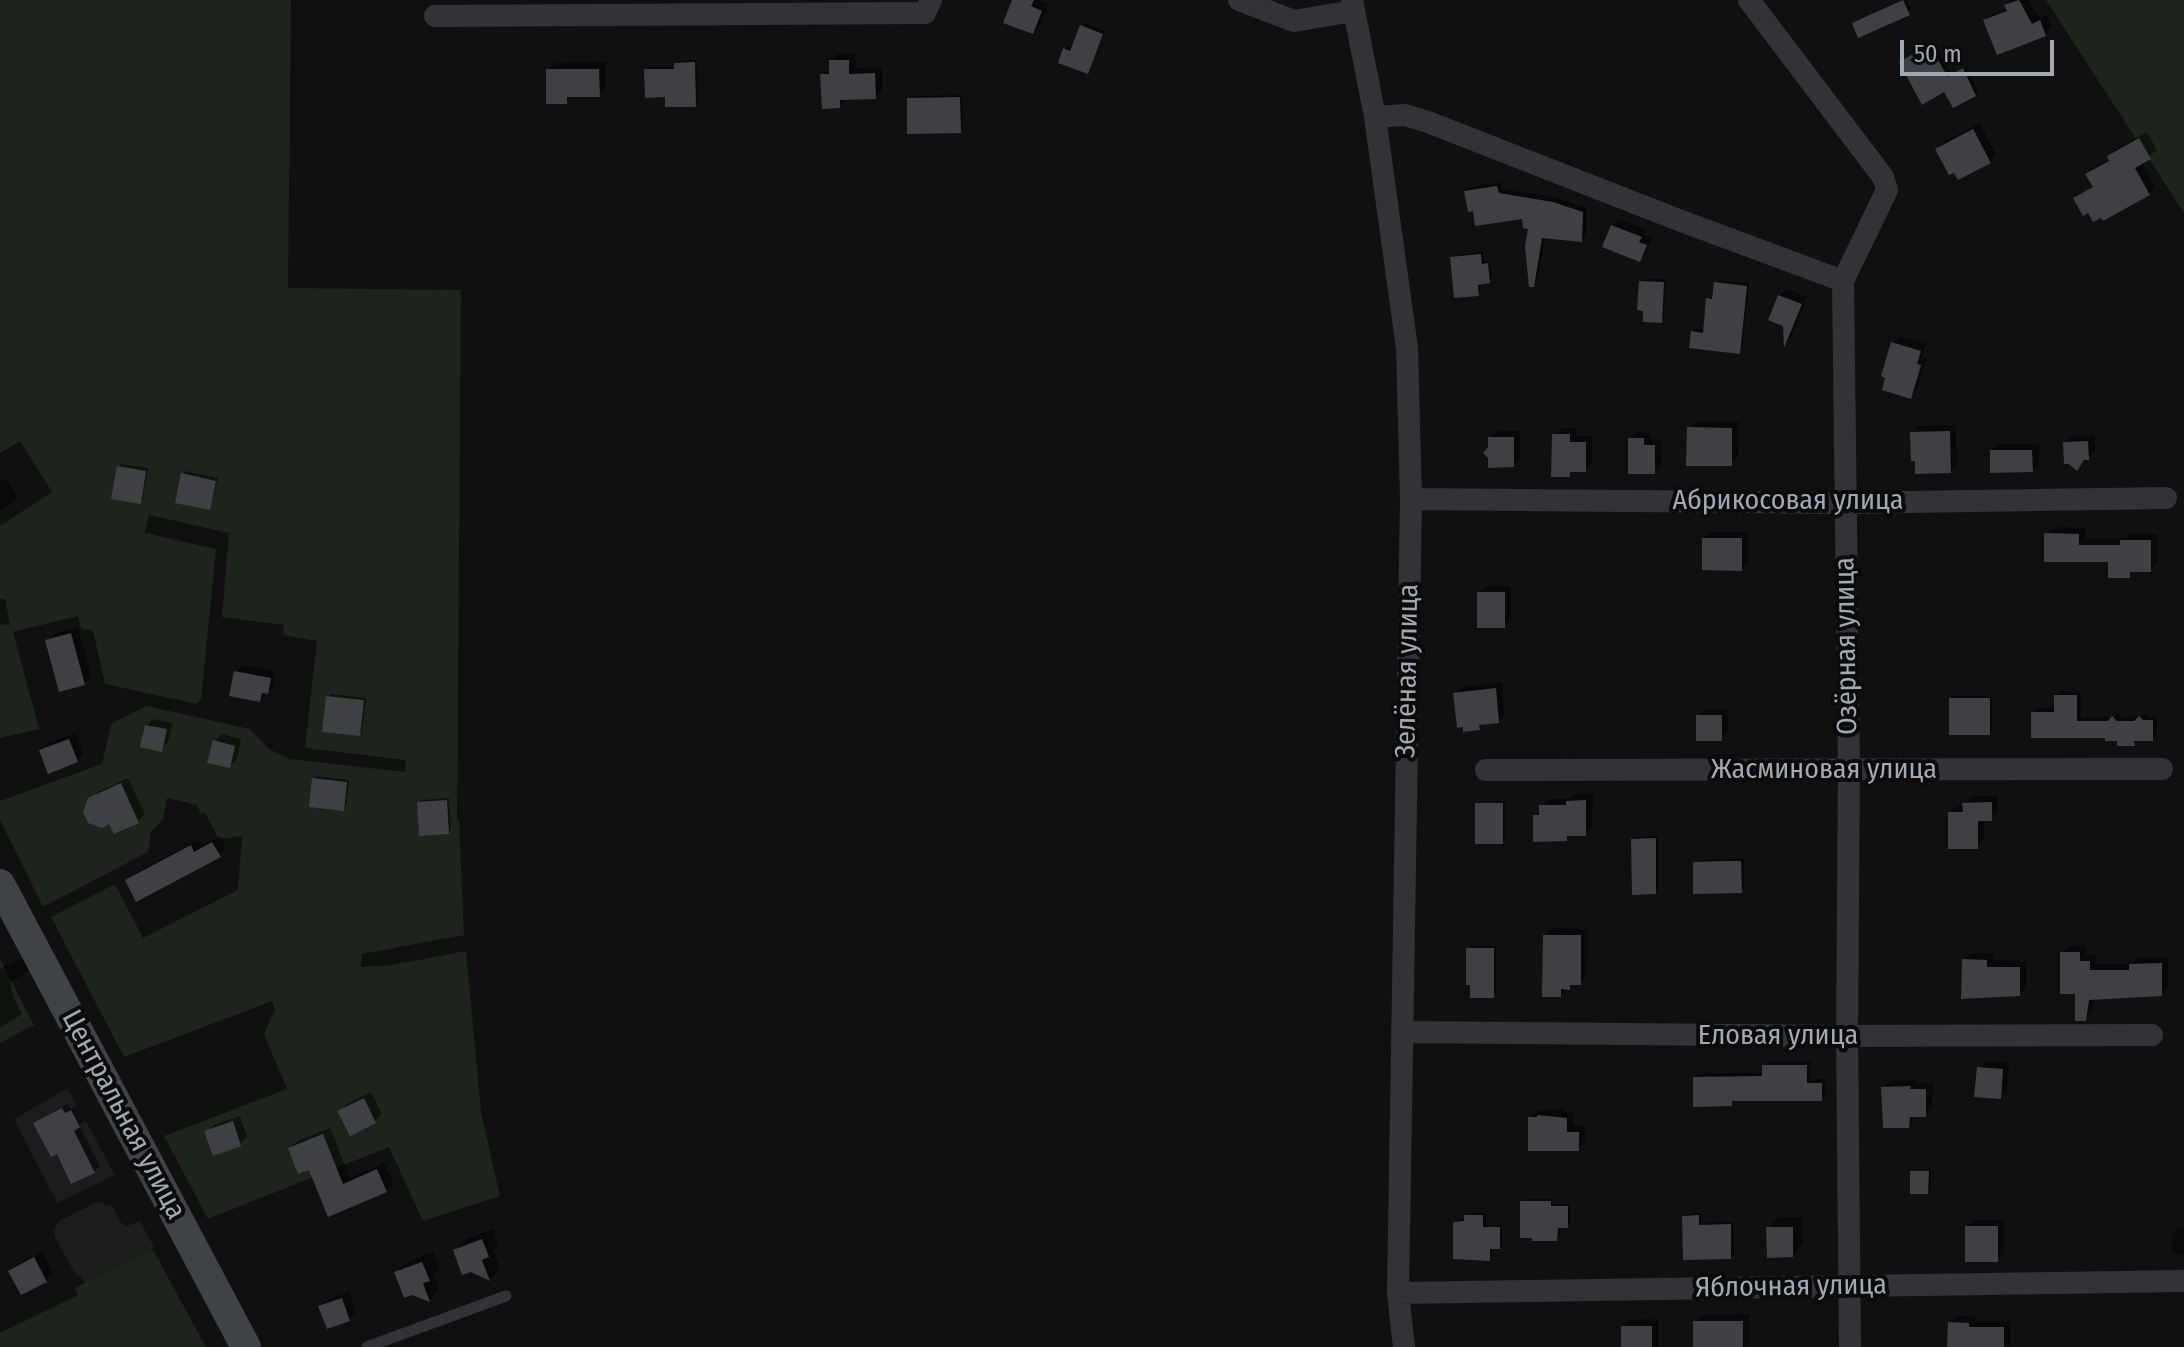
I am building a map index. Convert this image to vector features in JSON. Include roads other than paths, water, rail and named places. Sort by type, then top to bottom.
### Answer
[{"type":"main road","name":"Центральная улица","points":[[0,884],[246,1347]]},
{"type":"street","points":[[435,16],[925,13],[931,0]]},
{"type":"street","points":[[1239,0],[1294,21],[1352,5]]},
{"type":"street","name":"Озёрная улица","points":[[1749,0],[1883,177],[1887,190],[1843,281],[1849,770],[1847,1036],[1850,1347]]},
{"type":"street","name":"Зелёная улица","points":[[1352,5],[1375,117],[1407,348],[1411,499],[1398,1293],[1404,1347]]},
{"type":"street","points":[[1375,117],[1405,115],[1428,122],[1843,281]]},
{"type":"street","name":"Абрикосовая улица","points":[[1411,499],[1844,503],[2166,498]]},
{"type":"street","name":"Жасминовая улица","points":[[1486,770],[2162,769]]},
{"type":"street","name":"Еловая улица","points":[[1404,1032],[2152,1035]]},
{"type":"street","name":"Яблочная улица","points":[[1398,1293],[2184,1281]]},
{"type":"lane","points":[[367,1347],[506,1296]]}]
